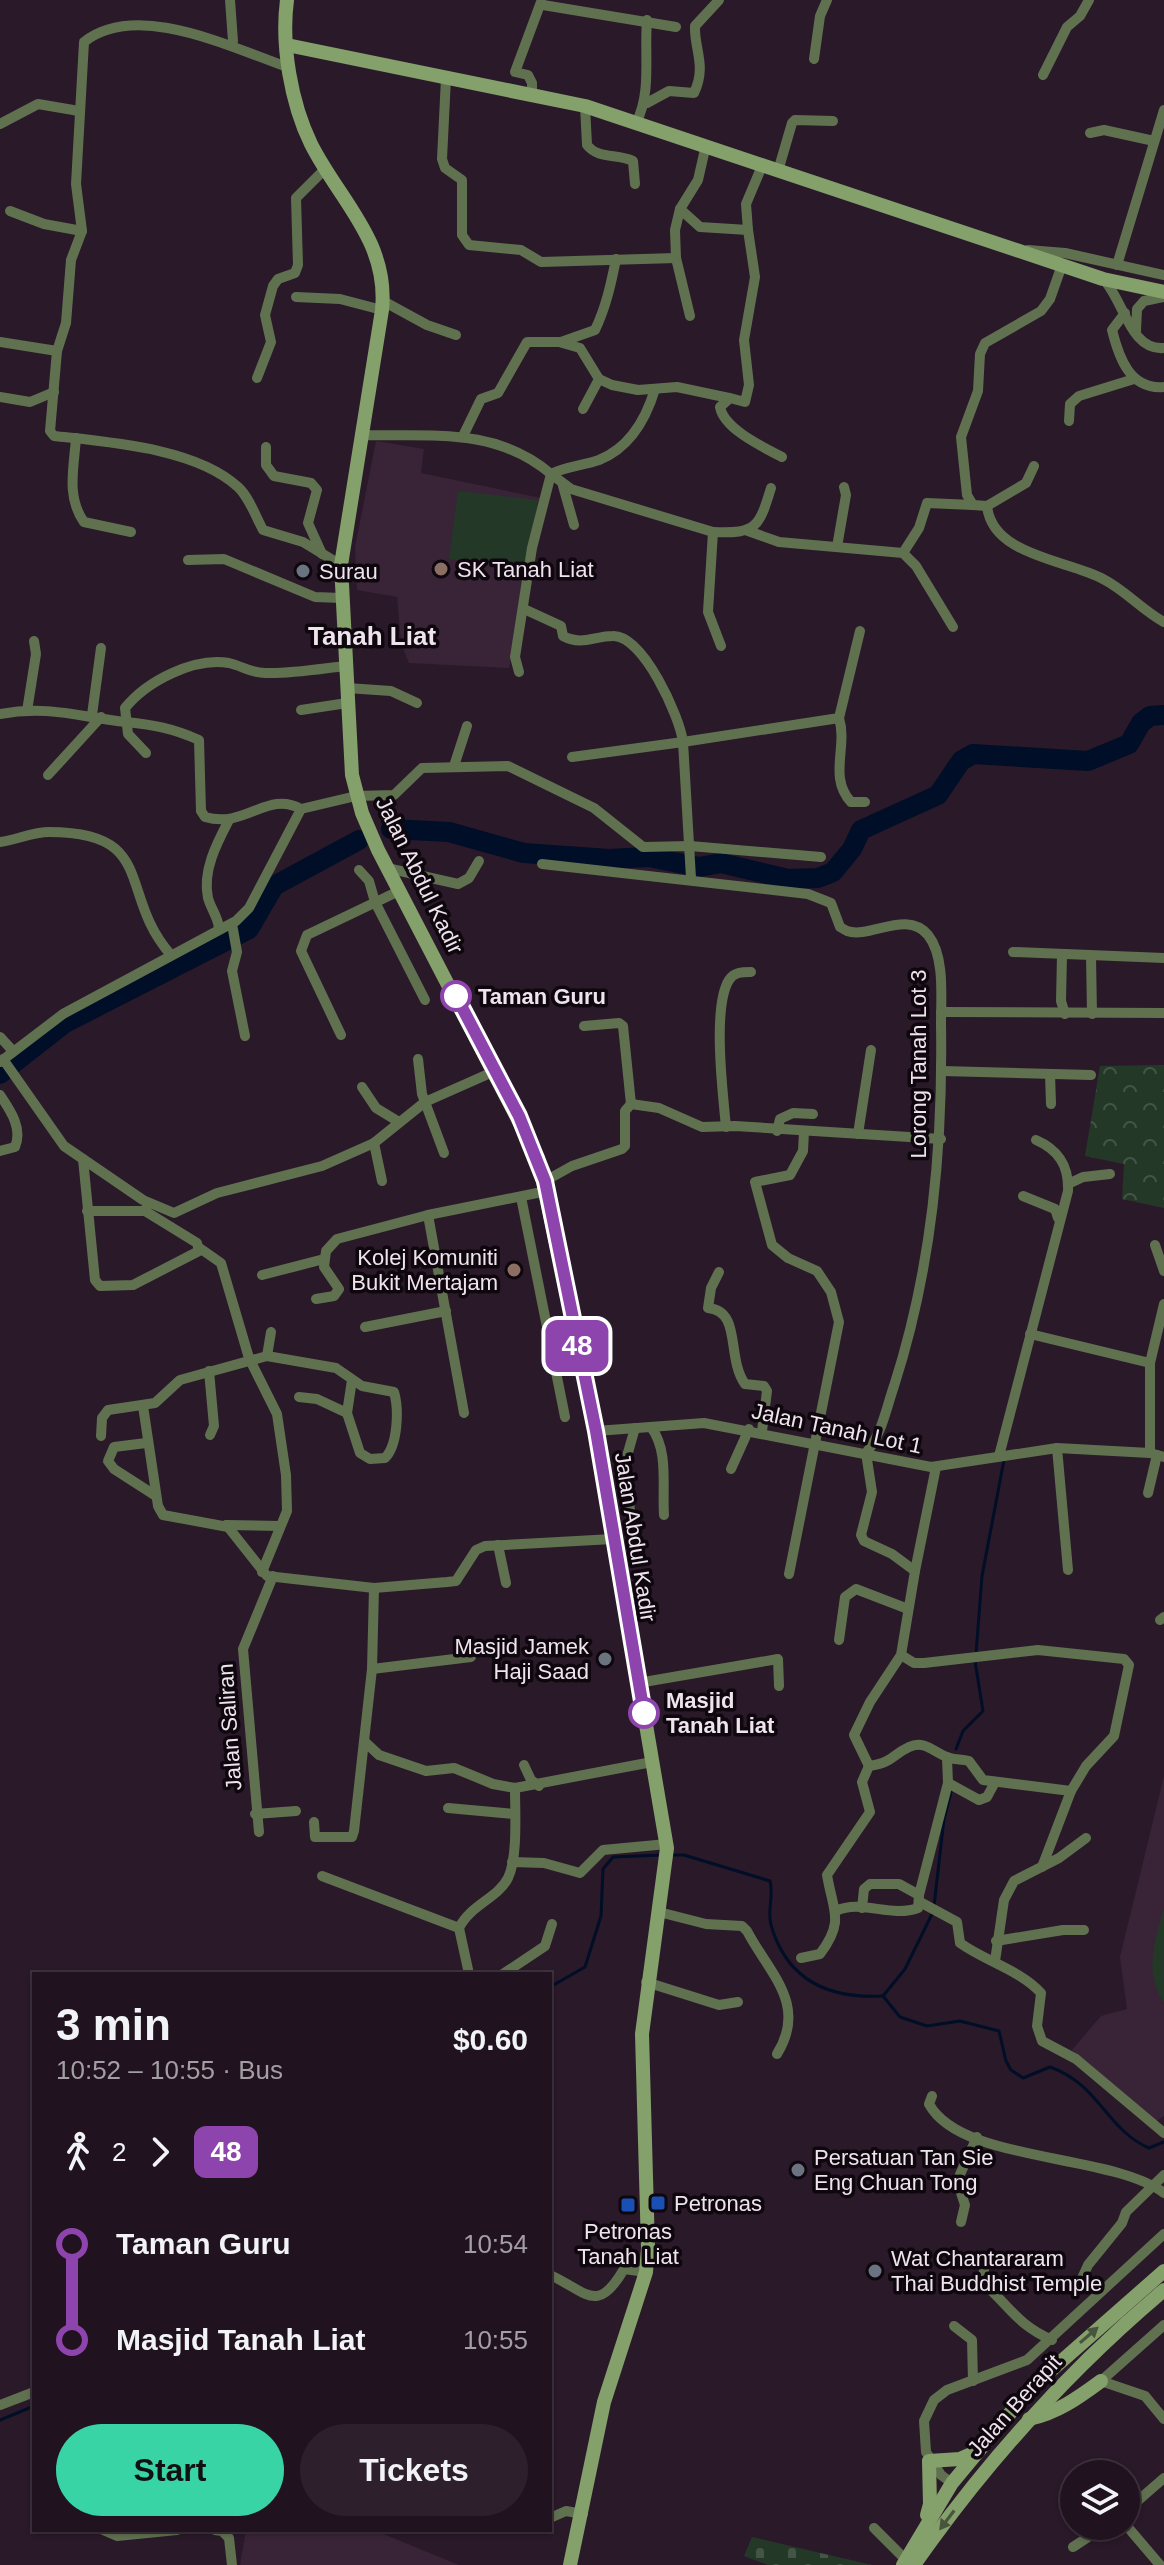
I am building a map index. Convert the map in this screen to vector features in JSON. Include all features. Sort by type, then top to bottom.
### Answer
[{"type":"main road","name":"Jalan Abdul Kadir","points":[[287,0],[287,45],[298,108],[311,144],[369,236],[379,262],[382,305],[341,565],[345,666],[356,796],[387,868],[538,1158],[596,1431],[667,1852],[646,1982],[642,2034],[648,2248],[646,2272],[604,2402],[570,2565]]},
{"type":"main road","points":[[287,45],[585,106],[1103,279],[1164,294]]},
{"type":"main road","points":[[922,2530],[952,2483],[1031,2388],[1164,2271]]},
{"type":"main road","name":"Jalan Berapit","points":[[907,2563],[1047,2398],[1164,2290]]},
{"type":"main road","points":[[1029,2419],[1046,2415],[1075,2400],[1101,2381]]},
{"type":"main road","points":[[907,2563],[930,2504],[929,2461],[960,2459],[977,2452]]},
{"type":"main road","points":[[952,2483],[964,2483],[981,2476]]},
{"type":"street","points":[[230,0],[233,41]]},
{"type":"street","points":[[636,123],[647,103],[669,91],[694,93],[701,49],[694,36],[695,26],[719,0]]},
{"type":"street","points":[[814,59],[820,16],[827,0]]},
{"type":"street","points":[[1043,75],[1067,27],[1080,16],[1089,0]]},
{"type":"street","points":[[532,93],[528,75],[515,72],[542,2],[676,27]]},
{"type":"street","points":[[290,68],[251,54],[233,41],[164,17],[122,18],[98,25],[84,42],[76,184],[82,231],[71,260],[66,323],[57,351],[51,434],[153,448],[197,463],[239,487],[263,530],[303,542],[341,565]]},
{"type":"street","points":[[647,20],[644,70],[647,103]]},
{"type":"street","points":[[446,78],[442,159],[445,168],[462,180],[463,240],[469,245],[521,250],[541,262],[676,258]]},
{"type":"street","points":[[0,124],[38,104],[79,111]]},
{"type":"street","points":[[585,106],[587,145],[599,155],[633,161],[635,184]]},
{"type":"street","points":[[1117,265],[1164,110]]},
{"type":"street","points":[[778,171],[795,120],[833,121]]},
{"type":"street","points":[[1090,133],[1104,130],[1154,141]]},
{"type":"street","points":[[690,316],[676,258],[675,230],[680,209],[698,180],[706,145]]},
{"type":"street","points":[[463,436],[481,399],[498,393],[527,342],[559,342],[580,348],[599,379],[638,390],[677,387],[745,402],[749,391],[744,340],[755,277],[746,204],[762,166]]},
{"type":"street","points":[[257,378],[271,342],[265,315],[273,286],[278,279],[295,273],[298,265],[296,198],[326,168]]},
{"type":"street","points":[[680,209],[700,227],[748,230]]},
{"type":"street","points":[[10,211],[44,224],[82,231]]},
{"type":"street","points":[[1018,249],[1065,253],[1164,275]]},
{"type":"street","points":[[559,342],[595,330],[602,306],[608,301],[616,259]]},
{"type":"street","points":[[973,505],[967,495],[961,437],[978,391],[980,354],[985,343],[1041,311],[1050,299],[1062,265]]},
{"type":"street","points":[[1103,279],[1115,291],[1146,347],[1164,348]]},
{"type":"street","points":[[1136,333],[1137,309],[1144,301],[1164,294]]},
{"type":"street","points":[[296,297],[382,305],[407,311],[427,325],[456,335]]},
{"type":"street","points":[[1125,313],[1112,330],[1123,365],[1134,379]]},
{"type":"street","points":[[0,342],[57,351]]},
{"type":"street","points":[[583,409],[599,379]]},
{"type":"street","points":[[1069,421],[1070,404],[1079,396],[1134,379],[1164,387]]},
{"type":"street","points":[[519,672],[515,657],[532,548],[551,474],[571,464],[598,460],[629,443],[655,389]]},
{"type":"street","points":[[0,397],[30,402],[54,392]]},
{"type":"street","points":[[730,398],[720,407],[721,414],[737,429],[782,457]]},
{"type":"street","points":[[360,435],[463,436],[500,443],[532,458],[563,486],[713,532],[748,531],[779,542],[903,553],[916,566],[953,627]]},
{"type":"street","points":[[76,438],[72,497],[76,510],[84,522],[131,532]]},
{"type":"street","points":[[266,447],[266,465],[274,476],[311,483],[317,490],[308,523],[323,556]]},
{"type":"street","points":[[903,553],[919,528],[927,503],[987,506],[1026,483],[1034,466]]},
{"type":"street","points":[[563,486],[574,525]]},
{"type":"street","points":[[837,547],[846,495],[844,487]]},
{"type":"street","points":[[748,531],[760,521],[771,488]]},
{"type":"street","points":[[987,506],[988,514],[1009,541],[1040,557],[1104,579],[1164,622]]},
{"type":"street","points":[[713,532],[708,612],[721,646]]},
{"type":"street","points":[[188,560],[224,559],[315,597],[341,598]]},
{"type":"street","points":[[524,609],[561,626],[563,636],[571,640],[586,641],[614,635],[623,639],[665,687],[672,710],[681,722],[690,874]]},
{"type":"street","points":[[860,631],[839,718],[844,733],[838,774],[851,802],[865,802]]},
{"type":"street","points":[[27,711],[36,654],[34,641]]},
{"type":"street","points":[[48,775],[96,716],[101,648]]},
{"type":"street","points":[[146,753],[128,734],[128,704],[161,680],[195,665],[231,663],[252,673],[268,674],[345,666]]},
{"type":"street","points":[[301,710],[347,695],[391,691],[417,703]]},
{"type":"street","points":[[0,714],[52,709],[126,722],[149,722],[199,740],[201,811],[205,817],[229,820],[244,818],[274,804],[290,804],[301,809],[356,796],[394,795],[422,768],[508,766],[594,808],[636,844],[690,851],[821,857]]},
{"type":"street","points":[[572,757],[839,718]]},
{"type":"street","points":[[454,766],[467,726]]},
{"type":"street","points":[[245,1036],[232,971],[237,952],[232,931],[249,908],[301,809]]},
{"type":"street","points":[[219,928],[208,895],[210,861],[229,820]]},
{"type":"street","points":[[0,842],[46,832],[86,835],[112,843],[123,854],[153,933],[171,955]]},
{"type":"street","points":[[387,868],[458,884],[469,878],[479,861]]},
{"type":"street","name":"Lorong Tanah Lot 3","points":[[542,864],[690,874],[824,898],[831,903],[840,927],[852,933],[888,925],[919,928],[926,932],[937,949],[942,1071],[941,1139],[935,1202],[902,1360],[876,1440],[866,1453]]},
{"type":"street","points":[[359,870],[369,881],[375,902],[425,1000]]},
{"type":"street","points":[[341,1035],[301,945],[307,935],[399,891]]},
{"type":"street","points":[[143,1406],[146,1443],[158,1506],[168,1519],[224,1525],[280,1526],[287,1511],[288,1495],[277,1414],[250,1360],[221,1263],[57,1138],[2,1060],[63,1014],[219,928],[232,931]]},
{"type":"street","points":[[1013,952],[1164,958]]},
{"type":"street","points":[[1062,955],[1061,1001],[1065,1014]]},
{"type":"street","points":[[1091,956],[1092,1014]]},
{"type":"street","points":[[726,1127],[721,1057],[724,992],[731,977],[740,972],[751,972]]},
{"type":"street","points":[[941,1012],[1164,1013]]},
{"type":"street","points":[[316,1299],[334,1296],[339,1289],[324,1267],[324,1259],[337,1239],[428,1215],[521,1197],[546,1186],[572,1166],[625,1146],[625,1111],[631,1104],[623,1026],[619,1023],[584,1026]]},
{"type":"street","points":[[0,1037],[12,1050]]},
{"type":"street","points":[[858,1134],[871,1050]]},
{"type":"street","points":[[418,1059],[425,1102],[444,1153]]},
{"type":"street","points":[[87,1211],[146,1206],[174,1213],[188,1210],[217,1193],[322,1166],[374,1143],[425,1102],[495,1071]]},
{"type":"street","points":[[942,1071],[1091,1075]]},
{"type":"street","points":[[1050,1074],[1051,1104]]},
{"type":"street","points":[[362,1087],[376,1108],[399,1122]]},
{"type":"street","points":[[0,1095],[12,1113],[18,1137],[15,1147],[0,1151]]},
{"type":"street","points":[[631,1104],[659,1108],[702,1127],[941,1139]]},
{"type":"street","points":[[777,1131],[780,1119],[787,1114],[813,1114]]},
{"type":"street","points":[[789,1574],[839,1333],[831,1292],[817,1271],[788,1258],[772,1245],[755,1182],[790,1175],[803,1151],[804,1132]]},
{"type":"street","points":[[999,1456],[1068,1184],[1068,1176],[1058,1153],[1036,1140]]},
{"type":"street","points":[[374,1143],[382,1181]]},
{"type":"street","points":[[83,1159],[95,1280],[100,1286],[113,1288],[146,1280],[201,1249]]},
{"type":"street","points":[[1068,1184],[1083,1177],[1110,1174]]},
{"type":"street","points":[[1023,1196],[1055,1209],[1058,1218]]},
{"type":"street","points":[[521,1197],[565,1417]]},
{"type":"street","points":[[428,1215],[464,1413]]},
{"type":"street","points":[[1155,1245],[1164,1271]]},
{"type":"street","points":[[262,1275],[324,1259]]},
{"type":"street","points":[[719,1272],[711,1288],[708,1308],[720,1309],[727,1315],[736,1365],[745,1384],[764,1386],[767,1391],[762,1431]]},
{"type":"street","points":[[1148,1493],[1157,1455],[1150,1363],[1159,1351],[1164,1304]]},
{"type":"street","points":[[365,1327],[446,1311]]},
{"type":"street","points":[[267,1356],[271,1332]]},
{"type":"street","points":[[1030,1334],[1150,1363]]},
{"type":"street","points":[[101,1436],[102,1418],[108,1410],[155,1403],[180,1380],[267,1356],[336,1368],[362,1386],[388,1390],[396,1397],[394,1441],[385,1458],[370,1459],[360,1453],[347,1413],[352,1380]]},
{"type":"street","points":[[209,1371],[214,1426],[210,1435]]},
{"type":"street","points":[[299,1397],[317,1399],[347,1413]]},
{"type":"street","name":"Jalan Tanah Lot 1","points":[[596,1431],[704,1423],[762,1431],[936,1467],[1057,1448],[1157,1455]]},
{"type":"street","points":[[651,1427],[658,1437],[662,1454],[664,1515]]},
{"type":"street","points":[[631,1520],[625,1463],[635,1428]]},
{"type":"street","points":[[731,1469],[749,1429]]},
{"type":"street","points":[[146,1443],[114,1447],[108,1461],[114,1469],[156,1496]]},
{"type":"street","points":[[1057,1448],[1068,1570]]},
{"type":"street","points":[[866,1453],[872,1492],[862,1539],[915,1571]]},
{"type":"street","points":[[801,1958],[820,1954],[832,1938],[836,1911],[827,1875],[870,1812],[862,1782],[869,1766],[854,1735],[870,1702],[901,1655],[936,1467]]},
{"type":"street","points":[[224,1525],[240,1539],[268,1574],[374,1588],[456,1581],[476,1550],[498,1545],[613,1539]]},
{"type":"street","name":"Jalan Saliran","points":[[259,1832],[255,1814],[243,1649],[280,1526]]},
{"type":"street","points":[[498,1545],[506,1583]]},
{"type":"street","points":[[314,1822],[315,1837],[352,1837],[372,1669],[374,1588]]},
{"type":"street","points":[[839,1640],[845,1597],[856,1589],[908,1609]]},
{"type":"street","points":[[901,1655],[914,1663],[924,1663],[1008,1652],[1063,1650],[1086,1658],[1124,1659],[1129,1665],[1114,1736],[1086,1766],[1071,1791],[1042,1867]]},
{"type":"street","points":[[372,1669],[471,1657]]},
{"type":"street","points":[[638,1683],[778,1659],[779,1686]]},
{"type":"street","points":[[365,1742],[379,1755],[426,1771],[454,1768],[493,1784],[515,1788],[539,1786],[652,1762]]},
{"type":"street","points":[[836,1911],[846,1906],[911,1911],[918,1908],[922,1901],[948,1783],[947,1758],[942,1752],[918,1744],[907,1748],[889,1763],[869,1766]]},
{"type":"street","points":[[947,1758],[969,1761],[983,1780],[994,1784],[1009,1782],[1071,1791]]},
{"type":"street","points":[[524,1765],[531,1780],[539,1786]]},
{"type":"street","points":[[948,1783],[979,1800],[987,1797],[994,1784]]},
{"type":"street","points":[[459,1928],[477,1905],[508,1878],[512,1862],[515,1788]]},
{"type":"street","points":[[448,1808],[514,1814]]},
{"type":"street","points":[[255,1814],[296,1811]]},
{"type":"street","points":[[995,1961],[996,1941],[1008,1890],[1014,1881],[1086,1838]]},
{"type":"street","points":[[512,1862],[544,1863],[580,1873],[603,1850],[667,1852]]},
{"type":"street","points":[[322,1876],[459,1928]]},
{"type":"street","points":[[862,1908],[864,1889],[870,1884],[906,1885],[922,1901],[957,1922],[960,1943],[995,1961],[1041,1993],[1037,2026],[1042,2041],[1076,2059],[1164,2133]]},
{"type":"street","points":[[659,1912],[706,1924],[742,1926],[747,1931],[776,1976],[790,2013],[784,2043],[777,2054]]},
{"type":"street","points":[[506,1972],[545,1946],[552,1924]]},
{"type":"street","points":[[459,1928],[469,1972]]},
{"type":"street","points":[[996,1941],[1063,1930],[1084,1930]]},
{"type":"street","points":[[646,1982],[719,2005],[738,2002]]},
{"type":"street","points":[[932,2096],[929,2104],[942,2121],[977,2137],[1035,2155],[1124,2175],[1159,2190]]},
{"type":"street","points":[[961,2222],[965,2205],[957,2181],[977,2137]]},
{"type":"street","points":[[1159,2190],[1164,2175]]},
{"type":"street","points":[[1079,2285],[1088,2265],[1122,2223],[1126,2212],[1142,2194],[1159,2190]]},
{"type":"street","points":[[952,2483],[929,2461],[923,2433],[929,2408],[940,2394],[1012,2369],[1052,2340],[1164,2234]]},
{"type":"street","points":[[552,2277],[585,2295],[598,2298],[607,2294],[624,2269],[646,2272]]},
{"type":"street","points":[[984,2270],[982,2282],[1008,2305],[1025,2328],[1052,2340]]},
{"type":"street","points":[[1164,2325],[1101,2381],[1145,2396],[1164,2419]]},
{"type":"street","points":[[954,2326],[972,2340],[973,2381]]},
{"type":"street","points":[[0,2405],[32,2393]]},
{"type":"street","points":[[1140,2499],[1164,2478]]},
{"type":"street","points":[[552,2517],[566,2511],[583,2514]]},
{"type":"street","points":[[874,2528],[907,2563]]},
{"type":"street","points":[[108,2532],[117,2536],[152,2532]]},
{"type":"street","points":[[224,2532],[229,2538],[232,2565]]},
{"type":"street","points":[[1073,2547],[1084,2540]]},
{"type":"street","points":[[1139,2540],[1160,2565]]},
{"type":"shaded area","name":"SK Tanah Liat","points":[[376,441],[424,449],[421,473],[541,498],[509,668],[409,663],[401,643],[397,597],[357,590],[355,547]]},
{"type":"shaded area","points":[[1164,1776],[1164,2116],[1155,2122],[1072,2050],[1101,2016],[1127,2009],[1120,1957]]},
{"type":"shaded area","points":[[246,2532],[336,2532],[381,2533],[459,2565],[240,2565]]},
{"type":"green space","points":[[458,491],[538,500],[530,571],[449,559]]},
{"type":"green space","points":[[1164,1065],[1164,1208],[1122,1199],[1124,1164],[1085,1156],[1100,1066]]},
{"type":"green space","points":[[1164,1908],[1164,2002],[1152,1968]]},
{"type":"green space","points":[[752,2537],[872,2565],[768,2565],[744,2556]]},
{"type":"waterway","points":[[391,829],[449,832],[524,853],[609,859],[649,857],[699,867],[721,863],[788,879],[818,878],[833,872],[852,849],[861,830],[938,795],[961,761],[973,754],[1088,761],[1129,744],[1141,723],[1150,716],[1164,715]]},
{"type":"waterway","points":[[0,1074],[65,1023],[249,929],[274,886],[359,840]]},
{"type":"waterway","points":[[0,1067],[3,1071]]},
{"type":"waterway","points":[[976,1654],[982,1576],[1004,1460]]},
{"type":"waterway","points":[[956,1749],[963,1731],[983,1711],[975,1661]]},
{"type":"waterway","points":[[934,1906],[944,1819],[951,1792]]},
{"type":"waterway","points":[[552,1986],[585,1967],[601,1916],[603,1869],[613,1857],[662,1855]]},
{"type":"waterway","points":[[670,1855],[684,1855],[770,1881],[771,1925],[778,1944],[799,1973],[828,1990],[883,1996]]},
{"type":"waterway","points":[[932,1914],[905,1969],[883,1996],[900,2017],[927,2026],[960,2021],[999,2031],[1011,2070],[1023,2078],[1050,2067],[1080,2084],[1135,2140],[1149,2148],[1164,2142]]},
{"type":"waterway","points":[[0,2420],[32,2407]]},
{"type":"bus line","name":"48","points":[[456,996],[519,1116],[545,1181],[596,1431],[644,1713]]},
{"type":"place","name":"SK Tanah Liat","points":[[441,569]]},
{"type":"place","name":"Surau","points":[[303,571]]},
{"type":"place","name":"Taman Guru","points":[[456,996]]},
{"type":"place","name":"Kolej Komuniti Bukit Mertajam","points":[[514,1270]]},
{"type":"place","name":"Masjid Jamek Haji Saad","points":[[605,1659]]},
{"type":"place","name":"Masjid Tanah Liat","points":[[644,1713]]},
{"type":"place","name":"Persatuan Tan Sie Eng Chuan Tong","points":[[798,2170]]},
{"type":"place","name":"Petronas","points":[[658,2203]]},
{"type":"place","name":"Petronas Tanah Liat","points":[[628,2205]]},
{"type":"place","name":"Wat Chantararam Thai Buddhist Temple","points":[[875,2271]]},
{"type":"district","name":"Tanah Liat","points":[[372,636]]}]
